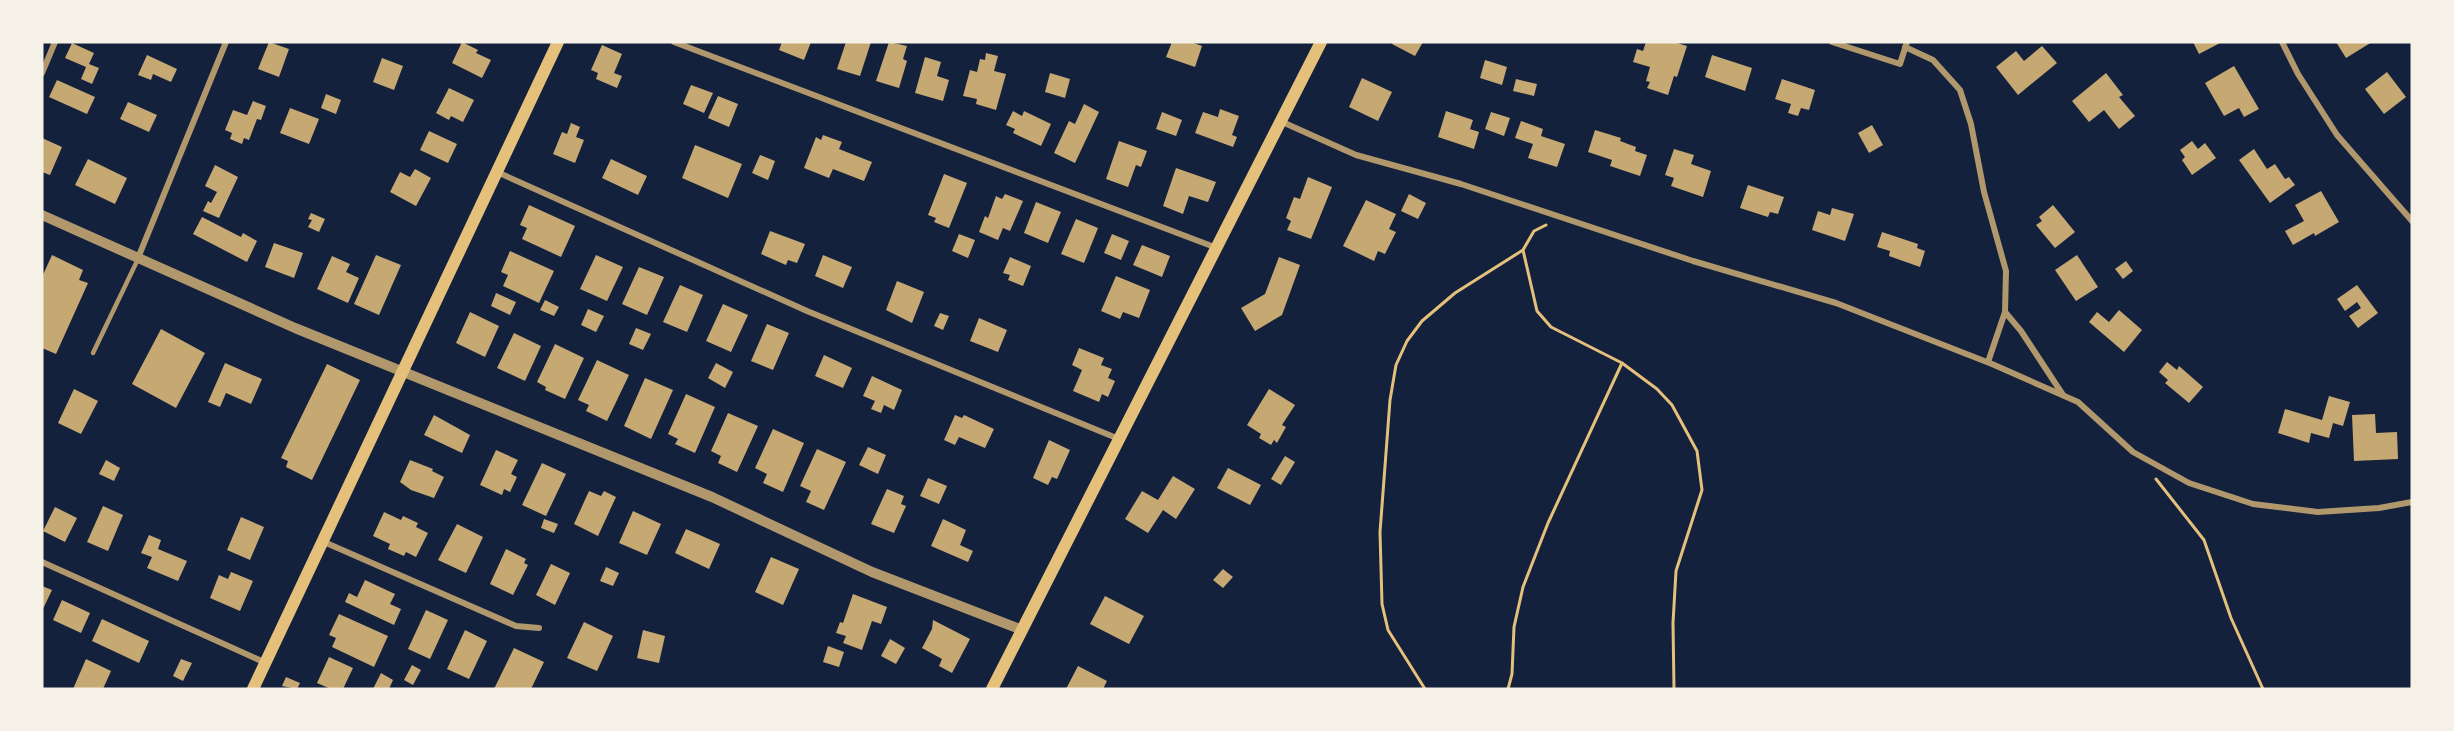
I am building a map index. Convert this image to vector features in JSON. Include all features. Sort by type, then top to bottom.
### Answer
[{"type":"main road","points":[[253,689],[558,42]]},
{"type":"main road","points":[[992,689],[1321,42]]},
{"type":"street","points":[[42,73],[55,42]]},
{"type":"street","points":[[138,259],[226,42]]},
{"type":"street","points":[[674,42],[1217,248]]},
{"type":"street","points":[[1832,42],[1900,64],[1907,44],[1933,60],[1960,90],[1971,124],[1984,192],[2006,271],[2005,312],[1988,362]]},
{"type":"street","points":[[2282,42],[2298,74],[2337,135],[2412,221]]},
{"type":"street","points":[[1280,121],[1356,155],[1461,184],[1693,261],[1836,303],[1988,362],[2078,402],[2133,452],[2189,483],[2253,504],[2318,512],[2379,508],[2412,502]]},
{"type":"street","points":[[496,172],[807,311],[1119,440]]},
{"type":"street","points":[[42,215],[295,328],[712,497],[872,572],[1022,630]]},
{"type":"street","points":[[2005,312],[2021,331],[2063,395]]},
{"type":"street","points":[[324,542],[516,626],[539,628]]},
{"type":"street","points":[[42,562],[266,663]]},
{"type":"lane","points":[[93,353],[138,259]]},
{"type":"path","points":[[1425,689],[1388,630],[1382,604],[1380,532],[1390,400],[1396,365],[1407,340],[1422,321],[1455,293],[1523,250],[1534,231],[1563,216]]},
{"type":"path","points":[[1523,250],[1537,311],[1551,327],[1622,363],[1657,389],[1672,405],[1697,451],[1702,490],[1676,571],[1673,623],[1674,689]]},
{"type":"path","points":[[1508,689],[1512,674],[1514,627],[1523,587],[1548,523],[1622,363]]},
{"type":"path","points":[[2162,476],[2151,473],[2204,540],[2231,618],[2263,689]]},
{"type":"building","points":[[269,42],[289,49],[279,77],[258,69]]},
{"type":"building","points":[[462,42],[478,50],[476,53],[491,60],[482,78],[452,63]]},
{"type":"building","points":[[782,42],[811,42],[804,60],[779,50]]},
{"type":"building","points":[[846,42],[871,42],[860,76],[837,69]]},
{"type":"building","points":[[889,42],[907,46],[903,59],[907,61],[899,88],[876,81]]},
{"type":"building","points":[[1172,42],[1191,42],[1202,46],[1195,67],[1166,57]]},
{"type":"building","points":[[1393,42],[1423,42],[1415,56],[1392,44]]},
{"type":"building","points":[[1646,42],[1674,42],[1687,46],[1677,77],[1674,76],[1668,95],[1647,88],[1650,82],[1646,81],[1650,67],[1633,62],[1637,49],[1643,51]]},
{"type":"building","points":[[2193,42],[2222,42],[2199,54]]},
{"type":"building","points":[[2336,42],[2372,42],[2346,58]]},
{"type":"building","points":[[72,43],[94,53],[89,64],[99,68],[92,84],[81,79],[86,67],[65,58]]},
{"type":"building","points":[[602,45],[622,54],[614,73],[622,76],[617,88],[596,79],[598,73],[591,70]]},
{"type":"building","points":[[2042,46],[2057,63],[2018,95],[1996,67],[2016,51],[2024,61]]},
{"type":"building","points":[[986,53],[998,56],[994,71],[1006,74],[996,110],[976,104],[977,99],[963,96],[970,70],[977,72],[980,59],[985,60]]},
{"type":"building","points":[[147,55],[177,69],[171,82],[153,74],[151,80],[138,75]]},
{"type":"building","points":[[1712,55],[1752,68],[1745,91],[1705,77]]},
{"type":"building","points":[[925,57],[941,62],[937,76],[949,80],[943,101],[915,93]]},
{"type":"building","points":[[382,58],[403,66],[394,90],[373,82]]},
{"type":"building","points":[[1485,60],[1507,67],[1502,85],[1480,78]]},
{"type":"building","points":[[2234,66],[2259,109],[2244,117],[2239,108],[2224,116],[2205,83]]},
{"type":"building","points":[[2387,72],[2406,97],[2384,114],[2365,89]]},
{"type":"building","points":[[1050,73],[1070,79],[1065,98],[1045,92]]},
{"type":"building","points":[[2106,73],[2123,95],[2119,97],[2135,116],[2119,129],[2104,110],[2089,122],[2072,101]]},
{"type":"building","points":[[1362,78],[1392,92],[1378,121],[1349,107]]},
{"type":"building","points":[[1516,79],[1537,84],[1534,96],[1513,91]]},
{"type":"building","points":[[1782,79],[1815,90],[1809,110],[1801,108],[1798,116],[1788,113],[1791,104],[1775,99]]},
{"type":"building","points":[[57,80],[95,97],[87,114],[49,97]]},
{"type":"building","points":[[691,85],[713,93],[704,113],[683,104]]},
{"type":"building","points":[[449,88],[474,100],[463,122],[451,116],[449,120],[436,113]]},
{"type":"building","points":[[326,94],[341,100],[336,114],[321,108]]},
{"type":"building","points":[[718,96],[738,104],[729,127],[708,118]]},
{"type":"building","points":[[253,101],[266,106],[261,120],[257,119],[249,140],[244,138],[242,144],[230,139],[232,133],[225,130],[233,110],[247,115]]},
{"type":"building","points":[[128,102],[157,115],[149,132],[120,119]]},
{"type":"building","points":[[1084,104],[1099,112],[1075,163],[1054,153],[1069,121],[1075,124]]},
{"type":"building","points":[[290,108],[319,119],[309,144],[280,133]]},
{"type":"building","points":[[1220,109],[1239,116],[1232,135],[1237,137],[1233,147],[1195,133],[1203,112],[1218,117]]},
{"type":"building","points":[[1013,111],[1022,116],[1024,111],[1051,124],[1041,146],[1013,133],[1015,129],[1006,125]]},
{"type":"building","points":[[1446,111],[1473,120],[1470,129],[1479,132],[1474,149],[1438,137]]},
{"type":"building","points":[[1162,112],[1182,120],[1176,136],[1156,129]]},
{"type":"building","points":[[1491,112],[1510,118],[1504,136],[1485,129]]},
{"type":"building","points":[[1521,121],[1543,129],[1541,136],[1565,144],[1557,167],[1528,158],[1533,144],[1515,138]]},
{"type":"building","points":[[571,123],[580,127],[576,137],[584,140],[575,163],[553,154],[562,132],[567,134]]},
{"type":"building","points":[[1872,125],[1883,145],[1869,153],[1858,133]]},
{"type":"building","points":[[1595,130],[1621,138],[1620,141],[1636,147],[1635,151],[1647,155],[1640,176],[1610,166],[1612,160],[1588,152]]},
{"type":"building","points":[[429,131],[457,144],[448,163],[420,150]]},
{"type":"building","points":[[823,135],[842,142],[839,149],[872,162],[864,181],[833,169],[829,178],[804,168],[816,137],[821,140]]},
{"type":"building","points":[[42,138],[62,147],[50,175],[42,172]]},
{"type":"building","points":[[1119,141],[1147,151],[1141,167],[1136,165],[1128,187],[1106,179]]},
{"type":"building","points":[[2192,141],[2198,149],[2205,143],[2216,158],[2192,175],[2182,160],[2185,157],[2180,150]]},
{"type":"building","points":[[695,145],[742,164],[728,198],[682,178]]},
{"type":"building","points":[[1674,149],[1694,155],[1691,164],[1711,171],[1703,197],[1671,186],[1674,178],[1665,175]]},
{"type":"building","points":[[2254,149],[2267,169],[2275,164],[2285,179],[2289,177],[2295,185],[2270,203],[2239,160]]},
{"type":"building","points":[[760,155],[775,161],[768,180],[752,173]]},
{"type":"building","points":[[88,159],[127,178],[115,204],[75,185]]},
{"type":"building","points":[[611,159],[647,176],[638,195],[602,178]]},
{"type":"building","points":[[215,165],[238,177],[219,218],[203,211],[208,201],[211,203],[217,192],[205,186]]},
{"type":"building","points":[[1176,168],[1216,182],[1208,202],[1189,196],[1183,214],[1163,206]]},
{"type":"building","points":[[415,169],[431,178],[416,206],[390,192],[400,172],[410,177]]},
{"type":"building","points":[[944,174],[967,183],[949,228],[934,222],[936,218],[928,215]]},
{"type":"building","points":[[1308,177],[1332,187],[1311,239],[1287,230],[1291,221],[1286,218],[1294,197],[1300,199]]},
{"type":"building","points":[[1748,185],[1784,197],[1778,214],[1770,212],[1768,217],[1740,208]]},
{"type":"building","points":[[2321,191],[2339,222],[2293,245],[2285,231],[2304,221],[2295,205]]},
{"type":"building","points":[[1005,194],[1023,201],[1010,231],[1003,228],[998,240],[979,232],[985,216],[988,218],[996,196],[1002,199]]},
{"type":"building","points":[[1409,194],[1426,203],[1418,219],[1401,211]]},
{"type":"building","points":[[1366,200],[1396,214],[1389,229],[1396,232],[1385,254],[1378,251],[1374,261],[1343,246]]},
{"type":"building","points":[[1036,202],[1061,212],[1048,243],[1024,233]]},
{"type":"building","points":[[529,205],[575,226],[561,257],[522,239],[527,228],[520,225]]},
{"type":"building","points":[[2053,205],[2075,232],[2055,248],[2036,225],[2042,221],[2039,217]]},
{"type":"building","points":[[1832,208],[1854,214],[1845,241],[1812,230],[1818,211],[1830,215]]},
{"type":"building","points":[[311,213],[325,219],[319,232],[308,227],[312,220],[308,219]]},
{"type":"building","points":[[202,217],[241,237],[243,233],[257,241],[247,262],[193,234]]},
{"type":"building","points":[[1076,219],[1098,228],[1084,263],[1061,254]]},
{"type":"building","points":[[770,231],[805,244],[797,263],[788,260],[786,265],[761,254]]},
{"type":"building","points":[[1882,232],[1918,244],[1917,248],[1925,251],[1920,267],[1889,256],[1890,251],[1877,247]]},
{"type":"building","points":[[959,234],[975,240],[968,258],[952,251]]},
{"type":"building","points":[[1112,234],[1129,241],[1121,260],[1104,253]]},
{"type":"building","points":[[274,243],[303,253],[294,278],[265,267]]},
{"type":"building","points":[[1142,245],[1170,256],[1162,277],[1133,265]]},
{"type":"building","points":[[510,251],[554,271],[539,303],[503,286],[508,275],[501,272]]},
{"type":"building","points":[[52,255],[83,270],[79,280],[88,283],[56,354],[42,348],[42,277]]},
{"type":"building","points":[[376,255],[401,265],[379,315],[354,304]]},
{"type":"building","points":[[596,255],[623,267],[607,301],[580,289]]},
{"type":"building","points":[[823,255],[852,267],[843,288],[815,276]]},
{"type":"building","points":[[2077,255],[2098,287],[2076,301],[2055,270]]},
{"type":"building","points":[[332,256],[350,264],[346,272],[359,278],[348,303],[317,289]]},
{"type":"building","points":[[1010,257],[1031,266],[1023,286],[1008,280],[1010,275],[1003,273]]},
{"type":"building","points":[[1279,257],[1300,265],[1282,315],[1255,331],[1241,308],[1265,294]]},
{"type":"building","points":[[2126,261],[2133,271],[2123,279],[2115,269]]},
{"type":"building","points":[[639,267],[664,277],[647,315],[622,304]]},
{"type":"building","points":[[1116,276],[1150,290],[1139,318],[1123,312],[1120,319],[1101,311]]},
{"type":"building","points":[[897,281],[924,292],[912,323],[886,310]]},
{"type":"building","points":[[680,285],[703,295],[687,332],[663,322]]},
{"type":"building","points":[[2357,285],[2378,313],[2358,328],[2349,316],[2361,308],[2357,302],[2345,311],[2337,299]]},
{"type":"building","points":[[496,293],[516,302],[510,315],[491,306]]},
{"type":"building","points":[[545,300],[559,307],[554,316],[540,310]]},
{"type":"building","points":[[723,304],[748,315],[731,352],[706,341]]},
{"type":"building","points":[[588,309],[604,316],[596,332],[581,325]]},
{"type":"building","points":[[2119,310],[2142,330],[2124,352],[2089,322],[2097,312],[2109,322]]},
{"type":"building","points":[[470,312],[499,326],[485,357],[456,343]]},
{"type":"building","points":[[940,313],[949,316],[943,330],[934,326]]},
{"type":"building","points":[[979,318],[1007,330],[998,352],[970,341]]},
{"type":"building","points":[[767,324],[789,333],[773,370],[751,361]]},
{"type":"building","points":[[636,328],[651,334],[643,350],[629,344]]},
{"type":"building","points":[[161,329],[205,353],[176,408],[132,384]]},
{"type":"building","points":[[514,333],[541,346],[525,381],[497,368]]},
{"type":"building","points":[[555,344],[584,358],[565,399],[545,390],[546,387],[537,382]]},
{"type":"building","points":[[1079,348],[1104,358],[1101,365],[1112,369],[1108,378],[1115,381],[1108,397],[1102,394],[1099,402],[1073,391],[1082,370],[1072,365]]},
{"type":"building","points":[[824,355],[852,368],[843,388],[815,376]]},
{"type":"building","points":[[597,360],[629,375],[607,421],[586,411],[589,405],[578,400]]},
{"type":"building","points":[[2167,362],[2177,370],[2179,366],[2203,387],[2189,403],[2165,383],[2168,380],[2159,372]]},
{"type":"building","points":[[225,363],[262,379],[251,404],[226,393],[220,407],[208,402]]},
{"type":"building","points":[[716,363],[733,372],[725,388],[708,378]]},
{"type":"building","points":[[327,364],[360,380],[312,480],[286,467],[288,461],[281,458]]},
{"type":"building","points":[[872,376],[902,390],[894,410],[884,405],[881,413],[871,409],[875,401],[863,396]]},
{"type":"building","points":[[645,378],[673,390],[651,439],[624,426]]},
{"type":"building","points":[[74,389],[98,401],[81,434],[58,423]]},
{"type":"building","points":[[1269,389],[1295,405],[1282,425],[1286,427],[1277,443],[1274,440],[1271,445],[1259,438],[1261,434],[1247,425]]},
{"type":"building","points":[[686,394],[715,407],[695,453],[675,444],[678,439],[668,434]]},
{"type":"building","points":[[2329,396],[2350,402],[2343,426],[2333,423],[2329,438],[2311,433],[2309,443],[2278,433],[2285,409],[2322,420]]},
{"type":"building","points":[[728,413],[758,426],[737,472],[718,463],[721,456],[711,451]]},
{"type":"building","points":[[2375,414],[2376,433],[2397,432],[2398,459],[2354,461],[2352,415]]},
{"type":"building","points":[[434,415],[470,435],[462,453],[424,435]]},
{"type":"building","points":[[955,415],[962,418],[964,415],[994,429],[985,448],[959,437],[955,445],[944,440]]},
{"type":"building","points":[[773,429],[804,443],[783,492],[763,483],[767,474],[755,468]]},
{"type":"building","points":[[1049,440],[1070,450],[1057,479],[1052,477],[1048,485],[1033,478]]},
{"type":"building","points":[[868,447],[886,455],[878,474],[859,465]]},
{"type":"building","points":[[817,449],[846,462],[824,510],[806,502],[811,491],[800,486]]},
{"type":"building","points":[[496,450],[518,460],[511,474],[517,477],[510,492],[504,489],[502,495],[480,485]]},
{"type":"building","points":[[1285,456],[1295,462],[1281,485],[1271,479]]},
{"type":"building","points":[[106,460],[120,468],[114,481],[99,474]]},
{"type":"building","points":[[410,460],[433,469],[432,471],[444,477],[434,498],[411,490],[400,482]]},
{"type":"building","points":[[542,463],[566,474],[546,516],[522,505]]},
{"type":"building","points":[[1228,468],[1261,485],[1250,505],[1217,488]]},
{"type":"building","points":[[1173,476],[1195,489],[1176,519],[1163,510],[1148,533],[1125,519],[1142,491],[1158,500]]},
{"type":"building","points":[[928,478],[947,486],[939,504],[920,496]]},
{"type":"building","points":[[887,489],[904,496],[901,504],[906,506],[894,533],[871,524]]},
{"type":"building","points":[[589,491],[601,496],[604,491],[616,497],[598,536],[574,524]]},
{"type":"building","points":[[103,506],[123,515],[108,551],[87,542]]},
{"type":"building","points":[[55,507],[77,518],[65,542],[43,531]]},
{"type":"building","points":[[633,511],[661,524],[647,555],[619,543]]},
{"type":"building","points":[[384,512],[401,520],[403,516],[418,523],[416,527],[428,533],[416,557],[406,552],[404,556],[388,549],[390,544],[373,536]]},
{"type":"building","points":[[241,517],[264,527],[250,560],[227,550]]},
{"type":"building","points":[[544,519],[558,524],[554,533],[541,528]]},
{"type":"building","points":[[943,519],[966,530],[960,545],[973,551],[968,562],[931,546]]},
{"type":"building","points":[[457,524],[483,537],[466,573],[438,560]]},
{"type":"building","points":[[686,529],[720,544],[709,569],[675,553]]},
{"type":"building","points":[[149,535],[161,540],[158,549],[187,561],[178,581],[147,568],[152,557],[141,553]]},
{"type":"building","points":[[506,549],[526,559],[524,563],[528,565],[513,595],[490,584]]},
{"type":"building","points":[[771,557],[799,569],[783,605],[755,592]]},
{"type":"building","points":[[551,564],[570,573],[555,605],[536,595]]},
{"type":"building","points":[[606,567],[619,573],[613,586],[600,581]]},
{"type":"building","points":[[1223,569],[1233,577],[1223,588],[1213,580]]},
{"type":"building","points":[[231,572],[253,581],[240,611],[210,598],[219,575],[228,579]]},
{"type":"building","points":[[365,580],[395,594],[390,604],[401,609],[394,625],[345,602],[349,593],[357,597]]},
{"type":"building","points":[[42,586],[52,590],[42,611]]},
{"type":"building","points":[[853,594],[887,607],[881,624],[872,621],[862,650],[843,643],[846,636],[836,633],[840,622],[843,623]]},
{"type":"building","points":[[1105,596],[1144,616],[1129,644],[1090,624]]},
{"type":"building","points":[[62,600],[90,613],[81,633],[53,620]]},
{"type":"building","points":[[426,610],[448,620],[430,659],[408,649]]},
{"type":"building","points":[[339,614],[388,636],[374,667],[332,647],[336,638],[329,635]]},
{"type":"building","points":[[102,619],[149,641],[139,663],[92,641]]},
{"type":"building","points":[[933,620],[970,639],[952,673],[939,666],[942,659],[922,648],[932,629]]},
{"type":"building","points":[[584,622],[613,636],[597,671],[567,658]]},
{"type":"building","points":[[465,630],[487,641],[469,679],[447,669]]},
{"type":"building","points":[[643,630],[665,636],[659,663],[637,658]]},
{"type":"building","points":[[890,639],[905,648],[896,664],[881,656]]},
{"type":"building","points":[[828,646],[844,652],[839,667],[823,662]]},
{"type":"building","points":[[514,648],[544,662],[531,689],[494,689]]},
{"type":"building","points":[[329,657],[353,668],[343,689],[331,689],[317,683]]},
{"type":"building","points":[[86,659],[111,671],[103,689],[73,689]]},
{"type":"building","points":[[181,659],[192,663],[183,681],[173,676]]},
{"type":"building","points":[[412,665],[421,670],[413,685],[404,680]]},
{"type":"building","points":[[1078,666],[1107,681],[1103,689],[1066,689]]},
{"type":"building","points":[[381,673],[393,680],[389,689],[373,689]]},
{"type":"building","points":[[286,677],[300,683],[297,689],[282,686]]}]
